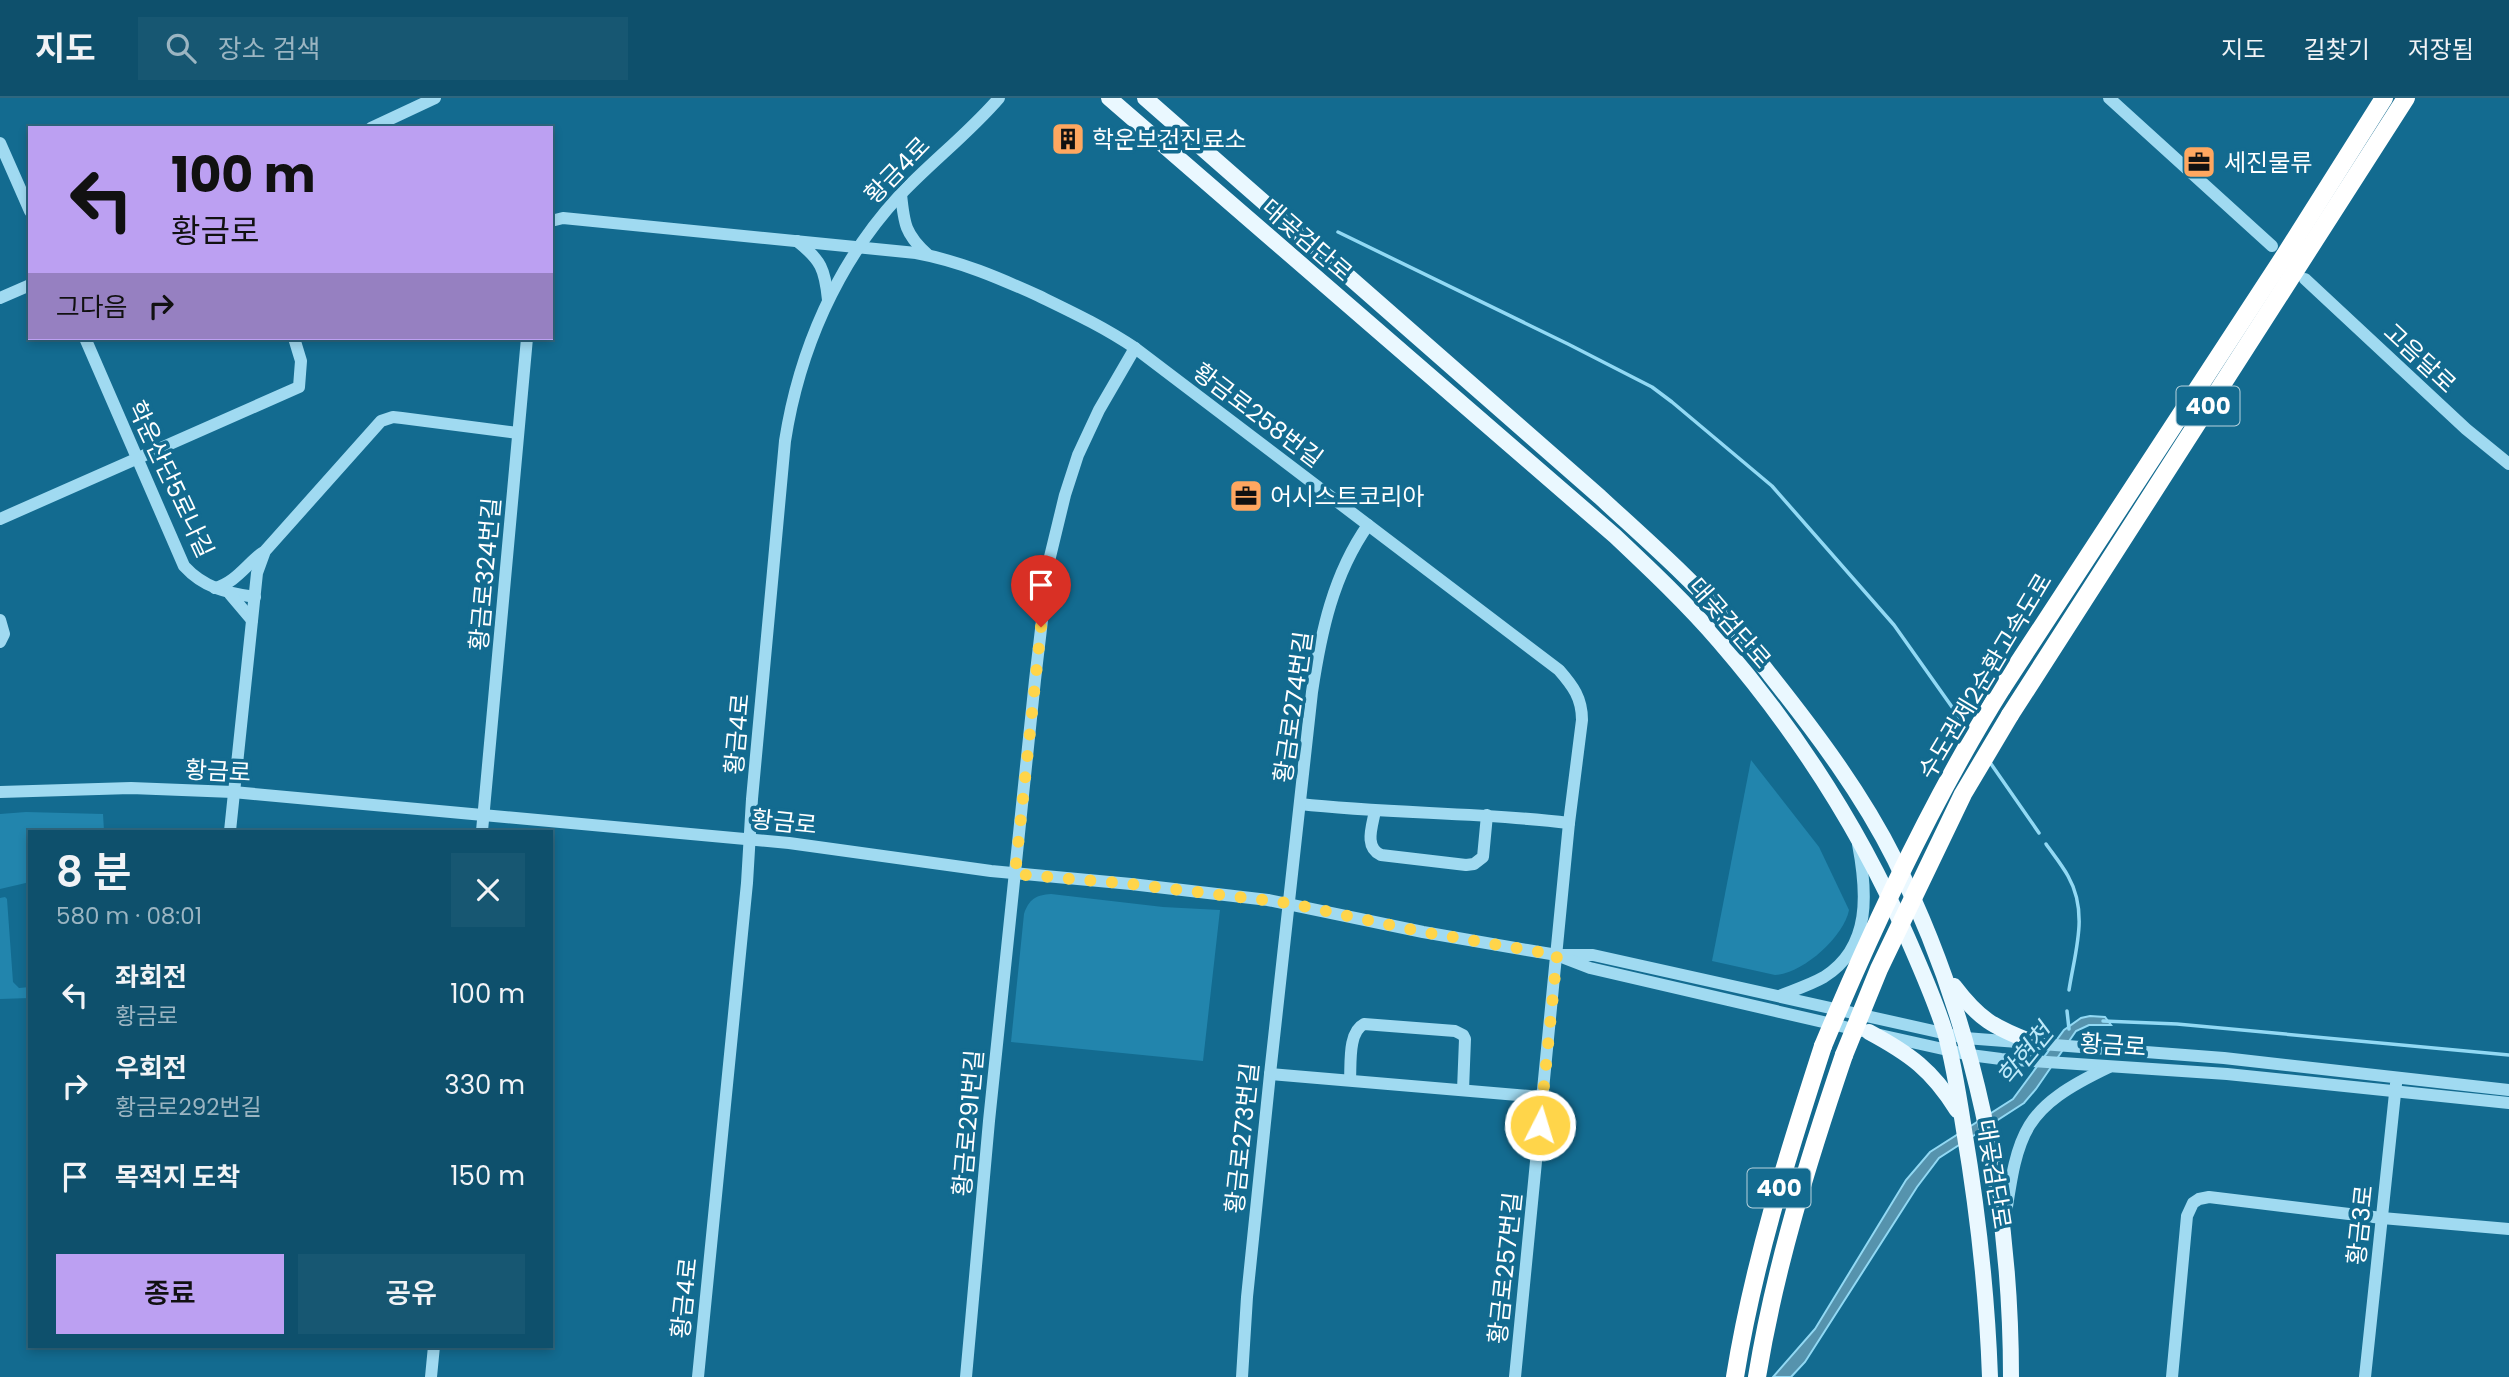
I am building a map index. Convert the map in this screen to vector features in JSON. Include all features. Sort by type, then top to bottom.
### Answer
[{"type":"highway","name":"수도권제2순환고속도로","points":[[1735,1377],[1742,1333],[1784,1167],[1823,1046],[1855,970],[1958,759],[2001,688],[2285,255],[2384,98]]},
{"type":"highway","name":"수도권제2순환고속도로","points":[[1757,1377],[1767,1318],[1806,1169],[1843,1055],[1880,969],[1963,794],[2010,715],[2406,98]]},
{"type":"main road","name":"대곶검단로","points":[[1109,98],[1615,536],[1678,596],[1720,642],[1811,762],[1856,833],[1897,913],[1933,996],[1945,1033],[1969,1155],[1984,1263],[1990,1377]]},
{"type":"main road","name":"대곶검단로","points":[[1145,98],[1600,496],[1667,559],[1725,618],[1794,704],[1867,808],[1896,861],[1941,970],[1965,1038],[1979,1090],[2004,1227],[2011,1377]]},
{"type":"main road","points":[[1941,970],[1974,1012],[2012,1037],[2032,1042]]},
{"type":"main road","points":[[1869,1032],[1915,1059],[1958,1108]]},
{"type":"street","points":[[375,126],[435,98]]},
{"type":"street","name":"황금4로","points":[[698,1377],[747,883],[785,441],[802,363],[828,300],[859,246],[901,194],[999,98]]},
{"type":"street","points":[[2109,98],[2272,246]]},
{"type":"street","points":[[0,143],[28,206]]},
{"type":"street","points":[[901,194],[909,236],[929,255]]},
{"type":"street","points":[[553,220],[563,218],[859,246]]},
{"type":"street","points":[[796,241],[821,264],[828,300]]},
{"type":"street","name":"황금로258번길","points":[[859,246],[929,255],[958,262],[1103,327],[1135,348],[1559,670],[1571,683],[1582,707],[1557,955]]},
{"type":"street","name":"고음달로","points":[[2305,279],[2466,429],[2509,464]]},
{"type":"street","points":[[0,298],[28,286]]},
{"type":"street","name":"학운산단5로나길","points":[[86,340],[184,566],[203,583],[230,594],[255,597]]},
{"type":"street","points":[[0,519],[299,387],[301,361],[295,340]]},
{"type":"street","name":"황금로324번길","points":[[482,830],[527,340]]},
{"type":"street","name":"황금로291번길","points":[[966,1377],[989,1121],[1044,600],[1065,495],[1088,432],[1135,348]]},
{"type":"street","points":[[215,588],[232,582],[244,567],[265,551],[381,421],[393,417],[518,433]]},
{"type":"street","name":"황금로274번길","points":[[1288,903],[1312,692],[1323,633],[1346,560],[1368,525]]},
{"type":"street","points":[[230,830],[252,620],[260,561],[265,551]]},
{"type":"street","points":[[230,594],[252,620]]},
{"type":"street","points":[[0,620],[4,634],[0,642]]},
{"type":"street","name":"황금로","points":[[0,792],[131,788],[233,792],[749,839],[1015,874],[1144,885],[1288,903],[1423,932],[1557,955],[1593,955],[1965,1038],[2012,1037]]},
{"type":"street","points":[[1300,804],[1375,811],[1488,815],[1569,823]]},
{"type":"street","points":[[1375,811],[1370,846],[1373,851],[1381,855],[1466,864],[1474,864],[1483,857],[1488,815]]},
{"type":"street","points":[[1779,996],[1825,976],[1845,958],[1854,945],[1865,904],[1863,871],[1856,833]]},
{"type":"street","name":"황금로273번길","points":[[1242,1377],[1247,1297],[1288,903]]},
{"type":"street","name":"황금로","points":[[1557,955],[1590,968],[1969,1055],[2227,1074],[2509,1103]]},
{"type":"street","name":"황금로257번길","points":[[1515,1377],[1557,955]]},
{"type":"street","points":[[1350,1080],[1354,1034],[1359,1026],[1368,1023],[1455,1031],[1464,1035],[1463,1090]]},
{"type":"street","name":"황금로","points":[[2032,1042],[2509,1090]]},
{"type":"street","points":[[2004,1227],[2017,1153],[2035,1116],[2065,1090],[2112,1066]]},
{"type":"street","points":[[1270,1074],[1542,1097]]},
{"type":"street","name":"황금3로","points":[[2365,1377],[2396,1077]]},
{"type":"street","points":[[2172,1377],[2187,1216],[2193,1203],[2209,1197],[2227,1198],[2382,1218],[2509,1229]]},
{"type":"street","points":[[431,1377],[434,1348]]},
{"type":"shaded area","points":[[1751,760],[1819,847],[1849,910],[1839,931],[1820,952],[1797,968],[1775,975],[1712,961]]},
{"type":"shaded area","points":[[0,814],[103,814],[104,830],[28,830],[28,882],[0,889]]},
{"type":"shaded area","points":[[1051,894],[1163,907],[1220,910],[1203,1061],[1011,1042],[1024,914],[1034,899]]},
{"type":"shaded area","points":[[0,898],[7,899],[13,982],[19,988],[28,987],[28,998],[0,999]]},
{"type":"shaded area","points":[[2105,1017],[2111,1025],[2089,1025],[2076,1031],[2024,1103],[1939,1158],[1917,1187],[1805,1362],[1791,1377],[1773,1377],[1815,1329],[1906,1180],[1930,1152],[2013,1099],[2064,1030],[2081,1018]]},
{"type":"waterway","points":[[1338,232],[1568,344],[1652,387],[1672,402],[1772,486],[1894,625],[1969,731]]},
{"type":"waterway","points":[[1989,761],[2039,833]]},
{"type":"waterway","points":[[2046,844],[2068,876],[2078,904],[2079,932],[2069,990]]},
{"type":"waterway","points":[[2067,1011],[2069,1029]]},
{"type":"waterway","name":"학현천","points":[[2103,1021],[2177,1024],[2509,1055]]},
{"type":"place","name":"학운보건진료소","points":[[1068,139]]},
{"type":"place","name":"세진물류","points":[[2199,162]]},
{"type":"place","name":"어시스트코리아","points":[[1246,496]]},
{"type":"route","points":[[1041,627],[1015,874],[1131,884],[1288,903],[1423,932],[1557,955],[1540,1125]]}]
